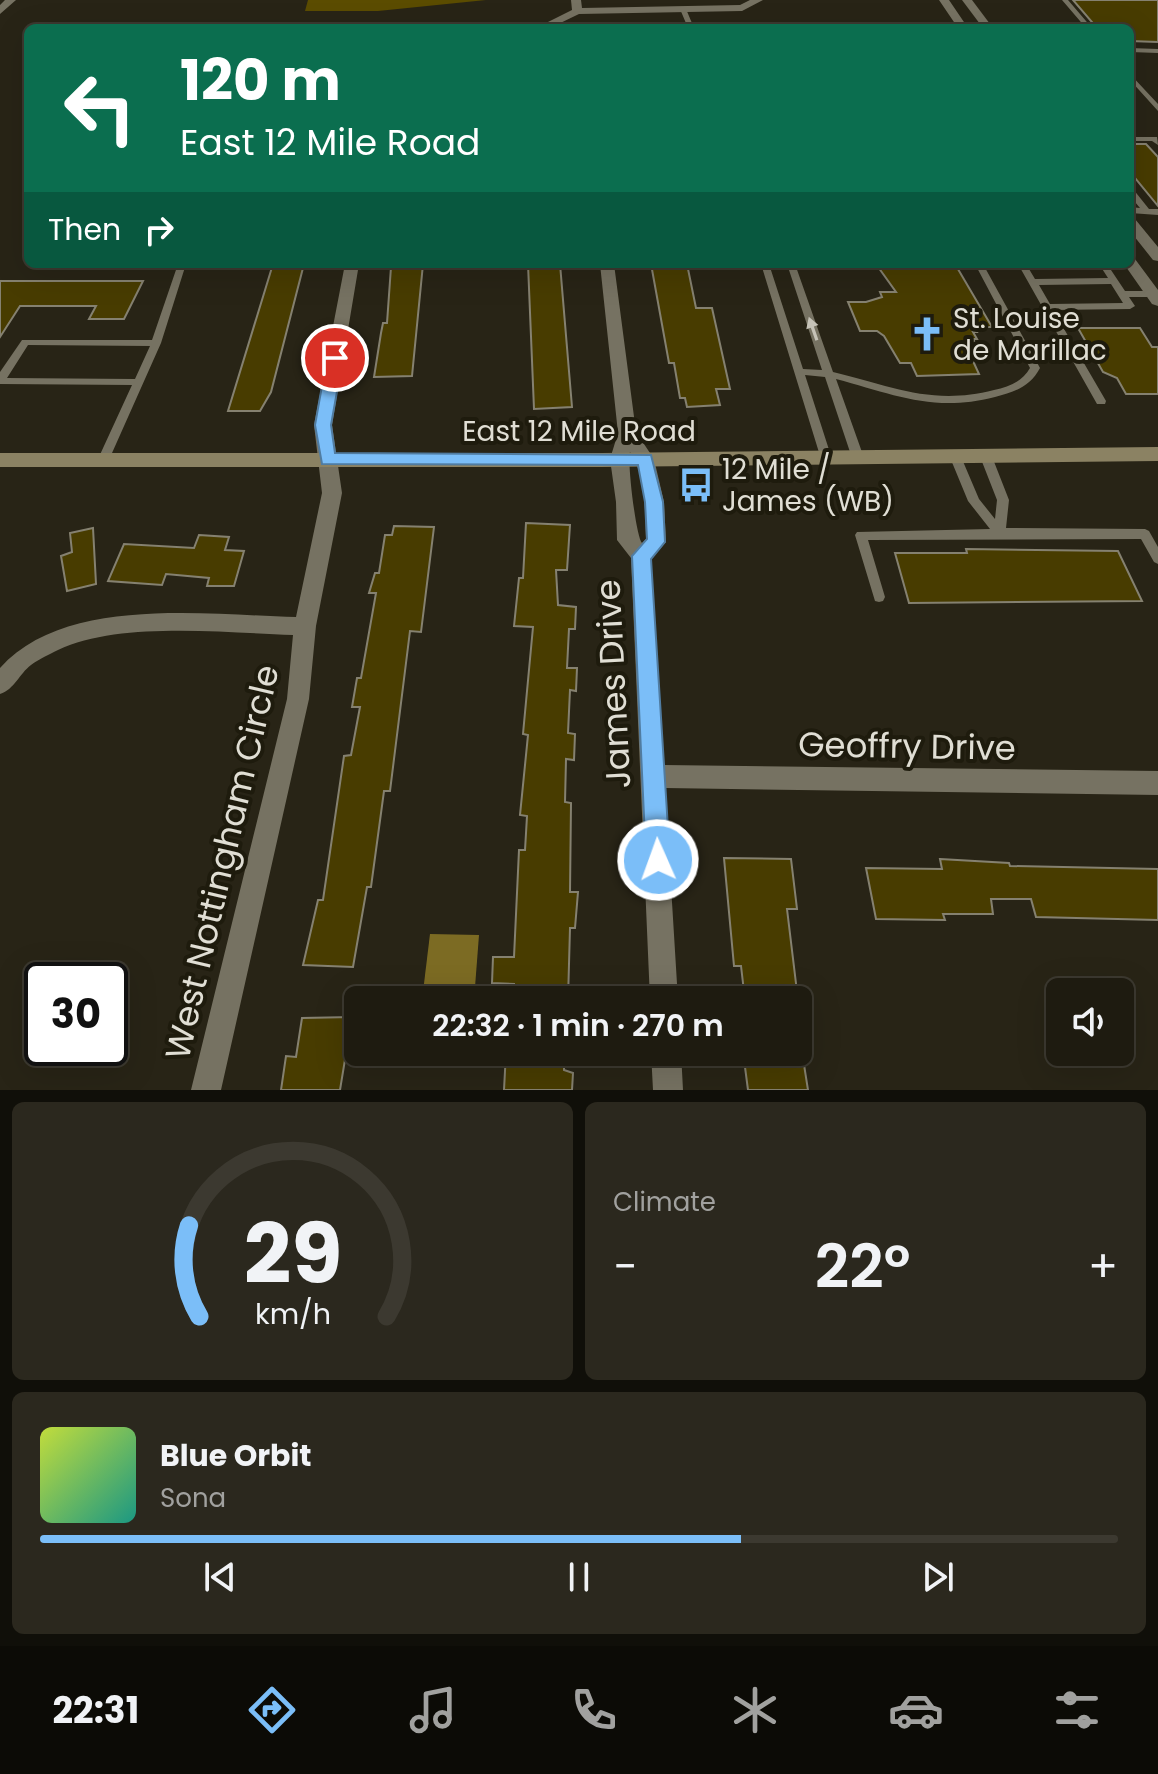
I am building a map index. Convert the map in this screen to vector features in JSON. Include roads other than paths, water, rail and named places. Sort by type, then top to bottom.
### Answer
[{"type":"main road","name":"East 12 Mile Road","points":[[0,460],[1158,454]]},
{"type":"street","points":[[0,11],[11,0]]},
{"type":"street","points":[[555,24],[576,6],[742,8],[758,0]]},
{"type":"street","points":[[944,0],[960,24]]},
{"type":"street","points":[[967,0],[985,24]]},
{"type":"street","points":[[1134,230],[1158,257]]},
{"type":"street","points":[[1134,267],[1153,288]]},
{"type":"street","name":"West Nottingham Circle","points":[[206,1090],[298,699],[305,626],[332,493],[323,425],[351,268]]},
{"type":"street","name":"James Drive","points":[[607,268],[627,433],[619,459],[626,502],[627,540],[641,556],[655,776],[663,986]]},
{"type":"street","name":"James Drive","points":[[627,433],[645,459],[654,502],[656,542],[641,556]]},
{"type":"street","points":[[0,684],[30,653],[51,640],[80,630],[166,625],[305,626]]},
{"type":"street","name":"Geoffry Drive","points":[[655,776],[1158,783]]},
{"type":"street","points":[[667,1066],[668,1090]]},
{"type":"lane","points":[[1065,0],[1086,24]]},
{"type":"lane","points":[[683,9],[689,24]]},
{"type":"lane","points":[[1134,50],[1158,51]]},
{"type":"lane","points":[[1134,81],[1158,109]]},
{"type":"lane","points":[[1134,139],[1154,139],[1158,143]]},
{"type":"lane","points":[[1134,196],[1146,210]]},
{"type":"lane","points":[[1134,210],[1158,212]]},
{"type":"lane","points":[[104,459],[156,343],[181,268]]},
{"type":"lane","points":[[766,268],[825,456]]},
{"type":"lane","points":[[792,268],[857,455]]},
{"type":"lane","points":[[799,372],[827,371],[891,393],[957,401],[1014,389],[1032,377],[1035,368],[981,268]]},
{"type":"lane","points":[[1024,268],[1101,401]]},
{"type":"lane","points":[[1047,307],[1130,306],[1106,268]]},
{"type":"lane","points":[[1033,282],[1114,281]]},
{"type":"lane","points":[[1122,294],[1153,288]]},
{"type":"lane","points":[[0,381],[25,342],[156,343]]},
{"type":"lane","points":[[0,381],[139,382]]},
{"type":"lane","points":[[985,454],[1003,500],[1000,533]]},
{"type":"lane","points":[[955,455],[974,501],[1000,533]]},
{"type":"lane","points":[[879,597],[861,535],[1145,534],[1158,559]]},
{"type":"place","name":"St. Louise de Marillac","points":[[927,334]]},
{"type":"place","name":"12 Mile / James (WB)","points":[[696,485]]}]
